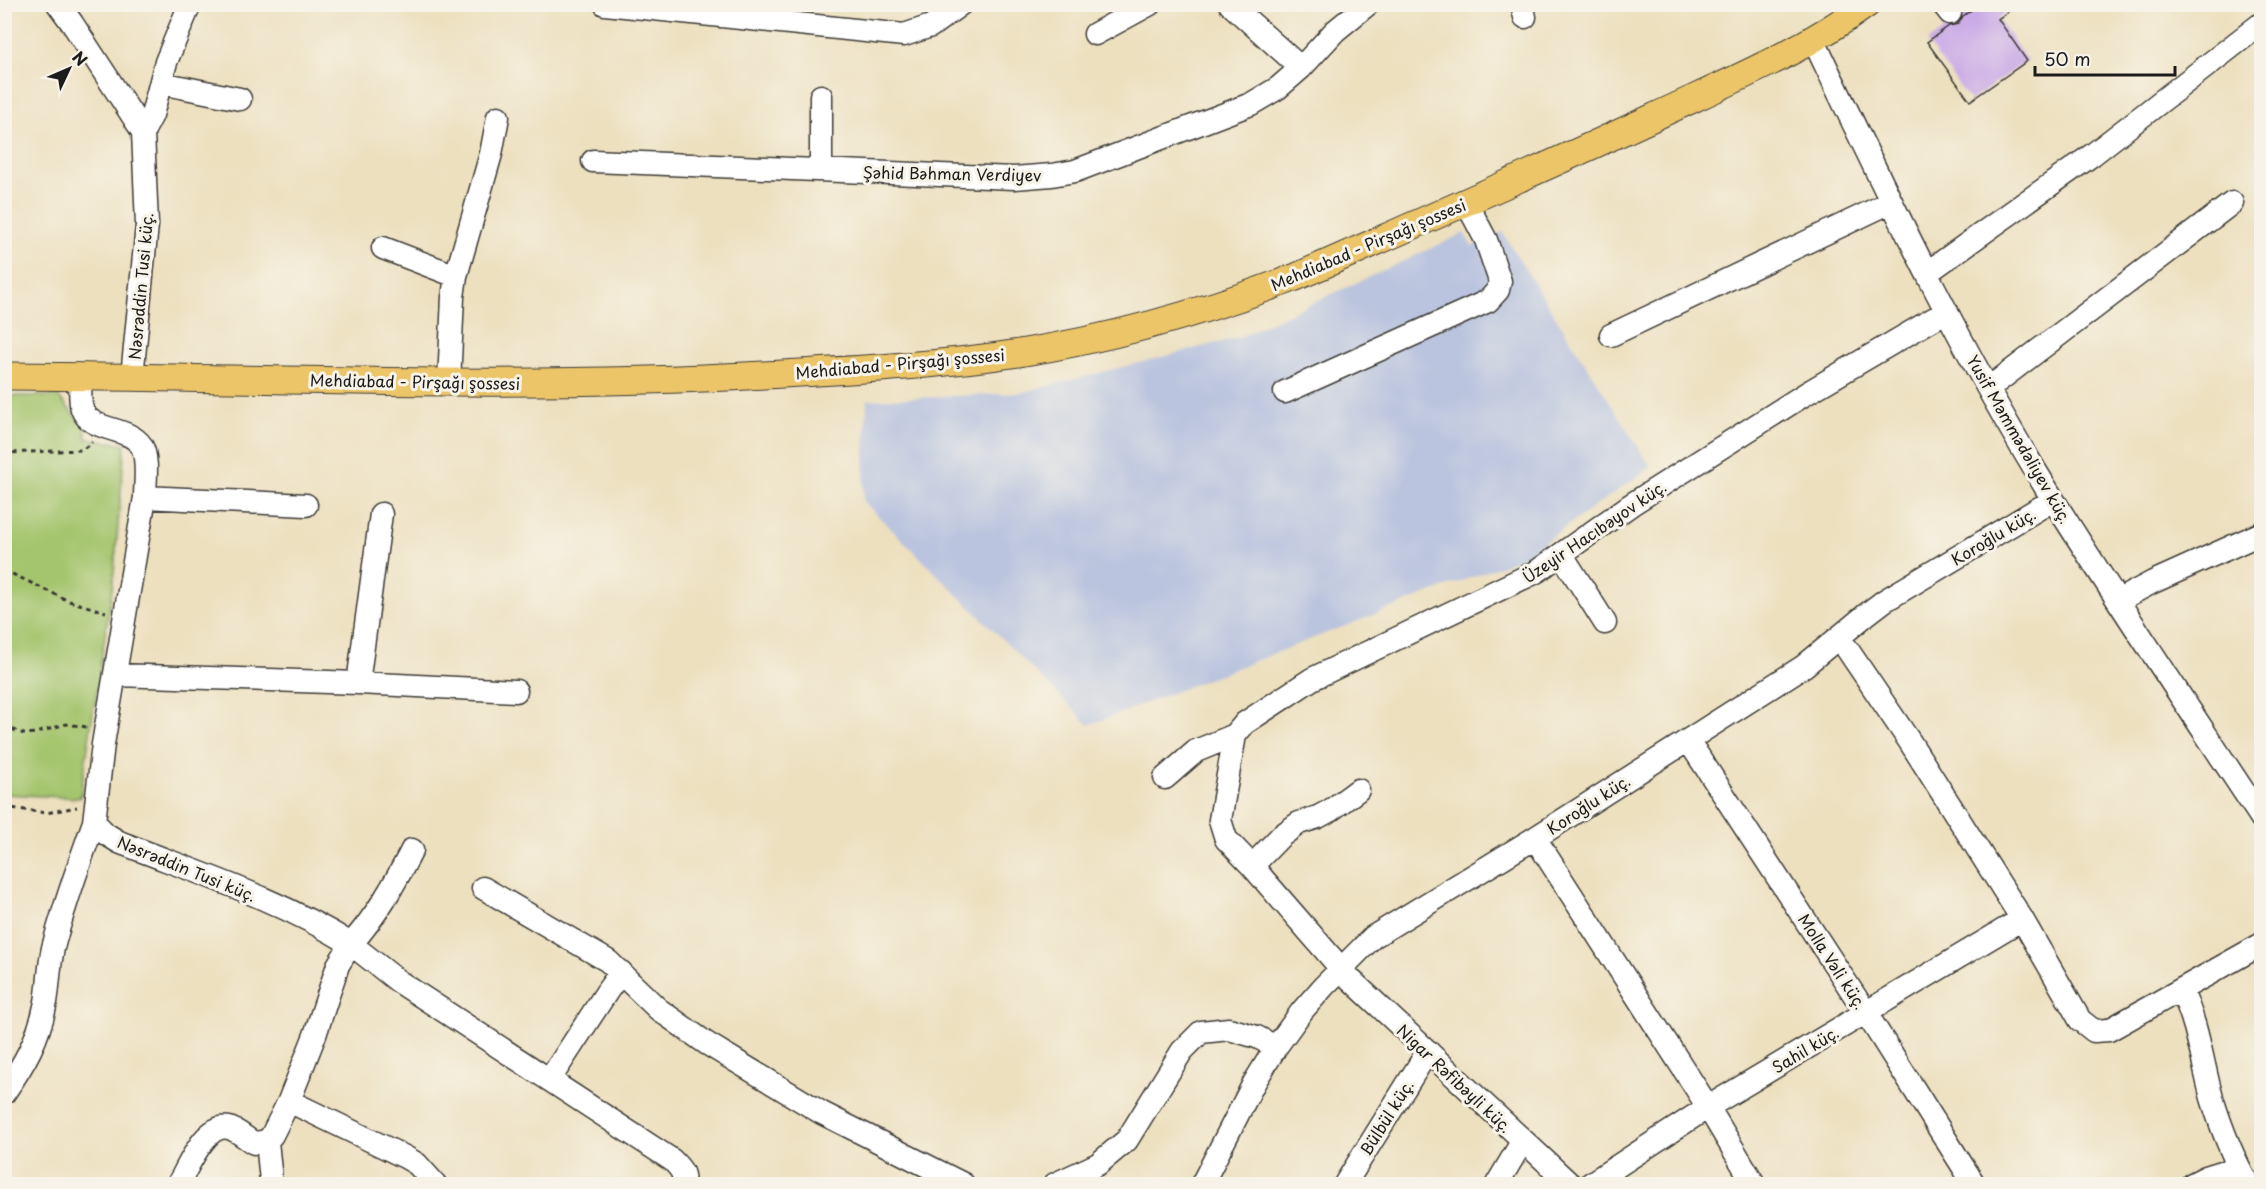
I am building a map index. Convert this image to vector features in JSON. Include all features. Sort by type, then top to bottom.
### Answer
[{"type":"main road","name":"Mehdiabad - Pirşağı şossesi","points":[[4,376],[604,382],[709,378],[938,363],[1021,352],[1133,329],[1251,294],[1296,277],[1710,91],[1813,39],[1867,4]]},
{"type":"street","points":[[58,4],[143,132],[152,115],[166,62],[190,4]]},
{"type":"street","points":[[605,4],[904,35],[931,26],[961,4]]},
{"type":"street","points":[[1095,34],[1150,4]]},
{"type":"street","points":[[1230,4],[1301,68]]},
{"type":"street","name":"Şəhid Bəhman Verdiyev","points":[[593,161],[1014,178],[1075,171],[1251,104],[1278,88],[1301,68],[1320,45],[1341,12],[1368,4]]},
{"type":"street","points":[[1928,272],[2092,155],[2262,23]]},
{"type":"street","name":"Yusif Məmmədəliyev küç.","points":[[1813,39],[1891,202],[1947,311],[2053,500],[2262,819]]},
{"type":"street","points":[[161,83],[240,99]]},
{"type":"street","points":[[821,96],[821,170]]},
{"type":"street","points":[[449,382],[456,276],[491,154],[498,117]]},
{"type":"street","name":"Nəsrəddin Tusi küç.","points":[[132,377],[147,225],[143,132]]},
{"type":"street","points":[[1285,392],[1488,301],[1498,290],[1500,280],[1486,240],[1466,202]]},
{"type":"street","points":[[1611,335],[1891,202]]},
{"type":"street","points":[[1989,388],[2232,203]]},
{"type":"street","points":[[382,248],[456,276]]},
{"type":"street","name":"Üzeyir Hacıbəyov küç.","points":[[1165,778],[1196,751],[1235,735],[1245,723],[1312,679],[1514,584],[1562,555],[1632,504],[1807,393],[1947,311]]},
{"type":"street","points":[[4,1093],[26,1062],[37,1036],[46,1003],[53,951],[64,906],[94,812],[145,497],[145,461],[142,447],[132,436],[91,421],[85,415],[81,407],[80,376]]},
{"type":"street","points":[[145,497],[306,505]]},
{"type":"street","name":"Koroğlu küç.","points":[[1202,1185],[1254,1083],[1276,1047],[1302,1011],[1354,954],[1382,930],[1535,838],[1804,666],[1884,601],[2053,500]]},
{"type":"street","points":[[358,683],[381,514]]},
{"type":"street","points":[[2119,600],[2262,533]]},
{"type":"street","points":[[1562,555],[1605,623]]},
{"type":"street","points":[[1839,637],[1866,674],[2022,919],[2080,1020],[2094,1030],[2109,1030],[2262,944]]},
{"type":"street","points":[[116,675],[516,691]]},
{"type":"street","name":"Nigar Rəfibəyli küç.","points":[[1235,735],[1220,820],[1226,839],[1363,993],[1570,1185]]},
{"type":"street","name":"Molla Vəli küç.","points":[[1688,740],[1866,1012],[1974,1185]]},
{"type":"street","points":[[1252,866],[1281,836],[1299,823],[1331,810],[1358,790]]},
{"type":"street","name":"Nəsrəddin Tusi küç.","points":[[94,812],[106,834],[119,842],[281,905],[351,944],[398,981],[672,1160],[681,1168],[684,1177],[683,1185]]},
{"type":"street","points":[[1535,838],[1708,1107],[1754,1185]]},
{"type":"street","points":[[178,1185],[204,1139],[218,1128],[230,1128],[254,1143],[267,1141],[272,1135],[289,1101],[315,1035],[338,965],[351,944],[376,915],[390,894],[412,850]]},
{"type":"street","points":[[483,888],[584,945],[621,972],[658,1009],[706,1043],[822,1113],[963,1185]]},
{"type":"street","name":"Sahil küç.","points":[[1590,1185],[1603,1174],[1708,1107],[2022,919]]},
{"type":"street","points":[[550,1079],[621,972]]},
{"type":"street","points":[[2181,990],[2192,1018],[2213,1100],[2243,1176],[2206,1177],[2192,1185]]},
{"type":"street","points":[[1055,1185],[1098,1164],[1127,1140],[1182,1051],[1201,1032],[1229,1029],[1257,1037],[1276,1047]]},
{"type":"street","name":"Bülbül küç.","points":[[1345,1185],[1428,1051]]},
{"type":"street","points":[[289,1101],[405,1157],[417,1164],[425,1180]]},
{"type":"street","points":[[267,1141],[272,1181]]},
{"type":"street","points":[[1497,1185],[1522,1142]]},
{"type":"path","points":[[4,453],[82,450],[92,443],[99,424]]},
{"type":"path","points":[[4,570],[69,601],[126,616]]},
{"type":"path","points":[[4,726],[24,734],[36,733],[66,724],[106,730]]},
{"type":"path","points":[[4,807],[46,813],[66,810],[94,812]]},
{"type":"shaded area","points":[[1502,232],[1651,467],[1521,558],[1089,725],[863,501],[867,400],[1020,393],[1237,338],[1464,233],[1472,246]]},
{"type":"green space","points":[[5,396],[58,396],[85,428],[87,439],[125,444],[113,584],[80,798],[5,794]]},
{"type":"building","points":[[1980,4],[2018,4],[1998,19],[2027,61],[1970,101],[1927,42],[1949,26],[1958,24],[1963,16]]}]
